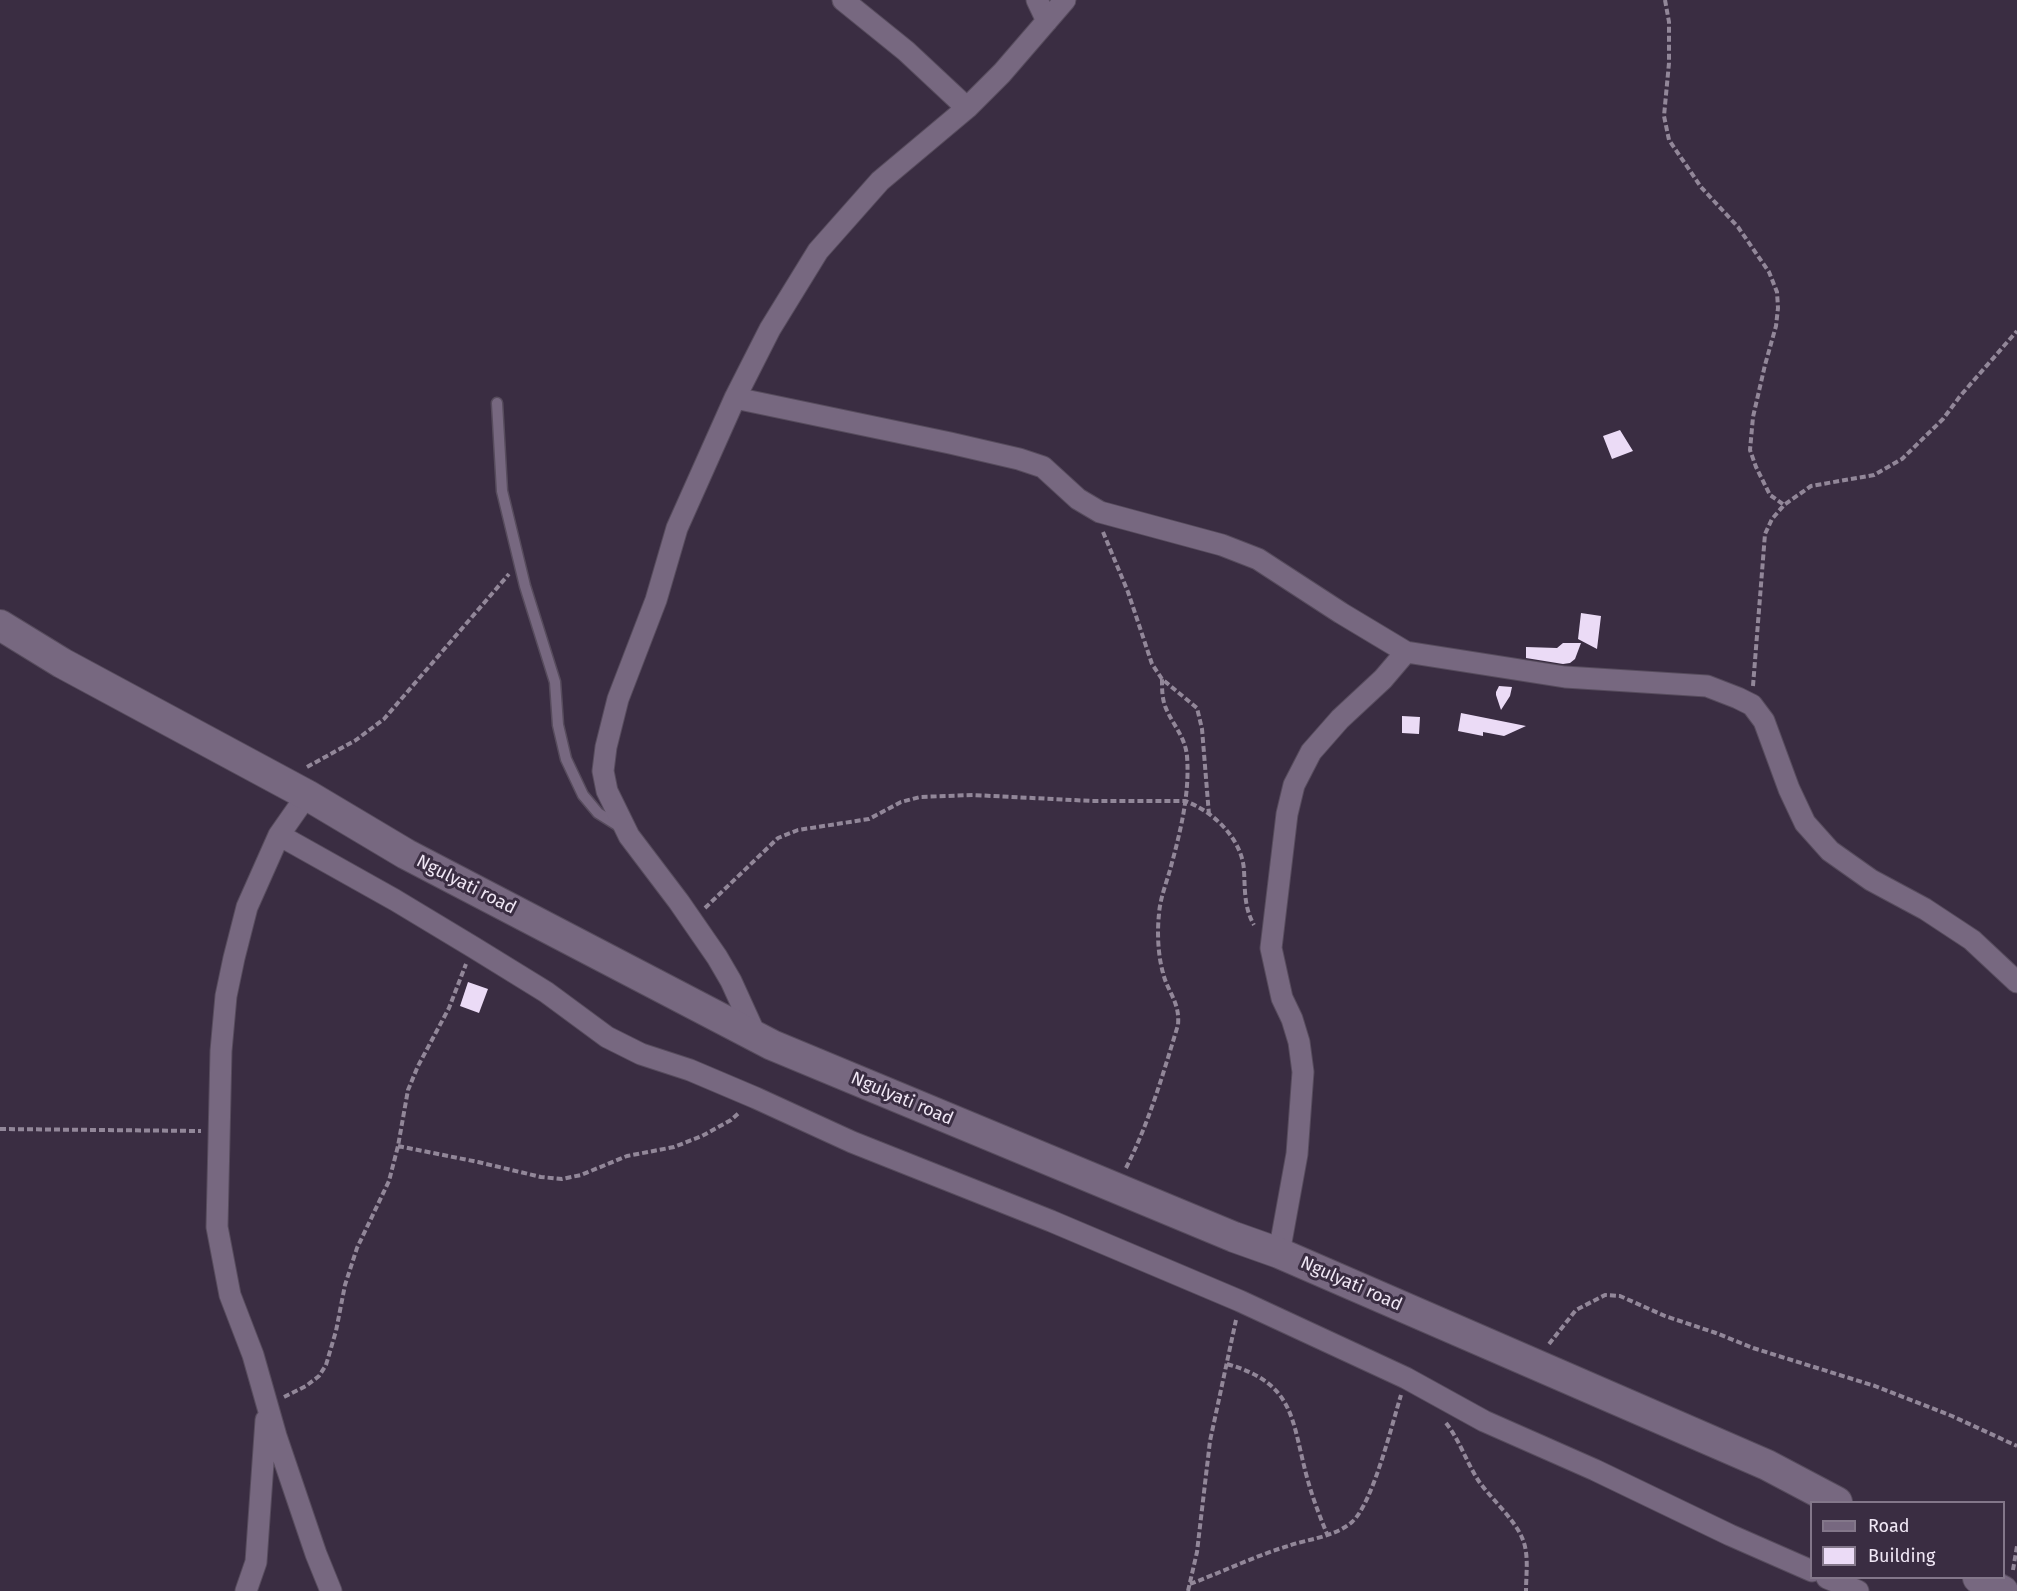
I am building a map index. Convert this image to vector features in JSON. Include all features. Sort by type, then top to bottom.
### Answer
[{"type":"main road","name":"Ngulyati road","points":[[0,626],[62,663],[307,795],[406,854],[782,1049],[1234,1237],[1279,1253],[1767,1465],[1833,1501]]},
{"type":"main road","points":[[1980,1579],[2003,1591]]},
{"type":"street","points":[[843,0],[906,51],[967,108]]},
{"type":"street","points":[[1037,0],[1047,21]]},
{"type":"street","points":[[756,1036],[731,981],[692,921],[627,832],[607,791],[603,771],[606,747],[618,699],[656,600],[677,528],[735,398],[770,329],[818,251],[880,181],[967,108],[1065,0]]},
{"type":"street","points":[[735,398],[1019,459],[1043,467],[1078,499],[1095,509],[1222,545],[1258,559],[1406,652],[1565,677],[1707,686],[1752,705],[1764,721],[1789,789],[1805,824],[1830,851],[1871,880],[1925,909],[1972,940],[2017,982]]},
{"type":"street","points":[[1279,1253],[1297,1154],[1303,1072],[1299,1042],[1282,998],[1272,948],[1287,814],[1294,785],[1311,752],[1340,719],[1383,679],[1406,652]]},
{"type":"street","points":[[307,795],[279,835],[247,907],[226,996],[221,1051],[217,1227],[230,1295],[253,1354],[316,1554],[332,1591]]},
{"type":"street","points":[[279,835],[473,947],[546,992],[607,1037],[641,1054],[690,1070],[852,1142],[1072,1230],[1240,1301],[1406,1378],[1484,1421],[1810,1570]]},
{"type":"street","points":[[246,1591],[256,1562],[267,1404]]},
{"type":"street","points":[[1829,1579],[1858,1591]]},
{"type":"lane","points":[[497,403],[502,491],[519,563],[555,682],[558,725],[566,759],[583,795],[598,813],[627,832]]},
{"type":"path","points":[[1665,0],[1669,22],[1669,63],[1664,116],[1669,140],[1701,187],[1738,227],[1769,272],[1777,292],[1776,326],[1753,417],[1750,450],[1770,495],[1784,505]]},
{"type":"path","points":[[1752,705],[1766,534],[1772,519],[1784,505],[1811,486],[1874,475],[1902,459],[1943,419],[2017,331]]},
{"type":"path","points":[[1095,509],[1104,537],[1128,592],[1152,664],[1162,679],[1197,708],[1202,729],[1209,815]]},
{"type":"path","points":[[278,780],[327,757],[356,740],[384,719],[519,563]]},
{"type":"path","points":[[1116,1188],[1137,1146],[1178,1025],[1179,1015],[1176,1001],[1163,975],[1159,954],[1158,921],[1184,819],[1187,754],[1179,730],[1166,708],[1162,695],[1162,679]]},
{"type":"path","points":[[692,921],[778,838],[798,830],[869,819],[901,802],[920,796],[973,795],[1080,801],[1185,801],[1224,827],[1236,845],[1242,858],[1245,898],[1250,918],[1259,935],[1272,948]]},
{"type":"path","points":[[267,1404],[306,1386],[319,1376],[326,1365],[345,1285],[357,1248],[389,1181],[399,1146],[411,1082],[449,1008],[473,947]]},
{"type":"path","points":[[399,1146],[541,1178],[562,1179],[627,1156],[674,1147],[702,1136],[731,1120],[756,1098]]},
{"type":"path","points":[[0,1130],[220,1132]]},
{"type":"path","points":[[1534,1364],[1576,1310],[1605,1295],[1620,1296],[1665,1316],[1753,1348],[1875,1386],[1952,1416],[2017,1446]]},
{"type":"path","points":[[1188,1591],[1197,1552],[1210,1441],[1240,1301]]},
{"type":"path","points":[[1227,1364],[1262,1377],[1276,1389],[1287,1405],[1295,1425],[1308,1481],[1327,1534]]},
{"type":"path","points":[[1190,1584],[1287,1546],[1341,1530],[1353,1521],[1366,1501],[1386,1447],[1402,1390],[1410,1396]]},
{"type":"path","points":[[1439,1417],[1457,1438],[1477,1478],[1515,1526],[1523,1540],[1526,1556],[1526,1591]]},
{"type":"building","points":[[1620,430],[1633,451],[1612,459],[1603,436]]},
{"type":"building","points":[[1581,613],[1601,616],[1597,649],[1578,639]]},
{"type":"building","points":[[1563,643],[1581,643],[1575,659],[1570,663],[1526,658],[1526,647],[1557,648]]},
{"type":"building","points":[[1499,686],[1512,687],[1510,696],[1501,710],[1496,695]]},
{"type":"building","points":[[1461,713],[1526,726],[1504,736],[1483,732],[1483,736],[1458,731]]},
{"type":"building","points":[[1402,716],[1420,717],[1419,734],[1402,733]]},
{"type":"building","points":[[468,982],[488,989],[479,1013],[460,1006]]}]
